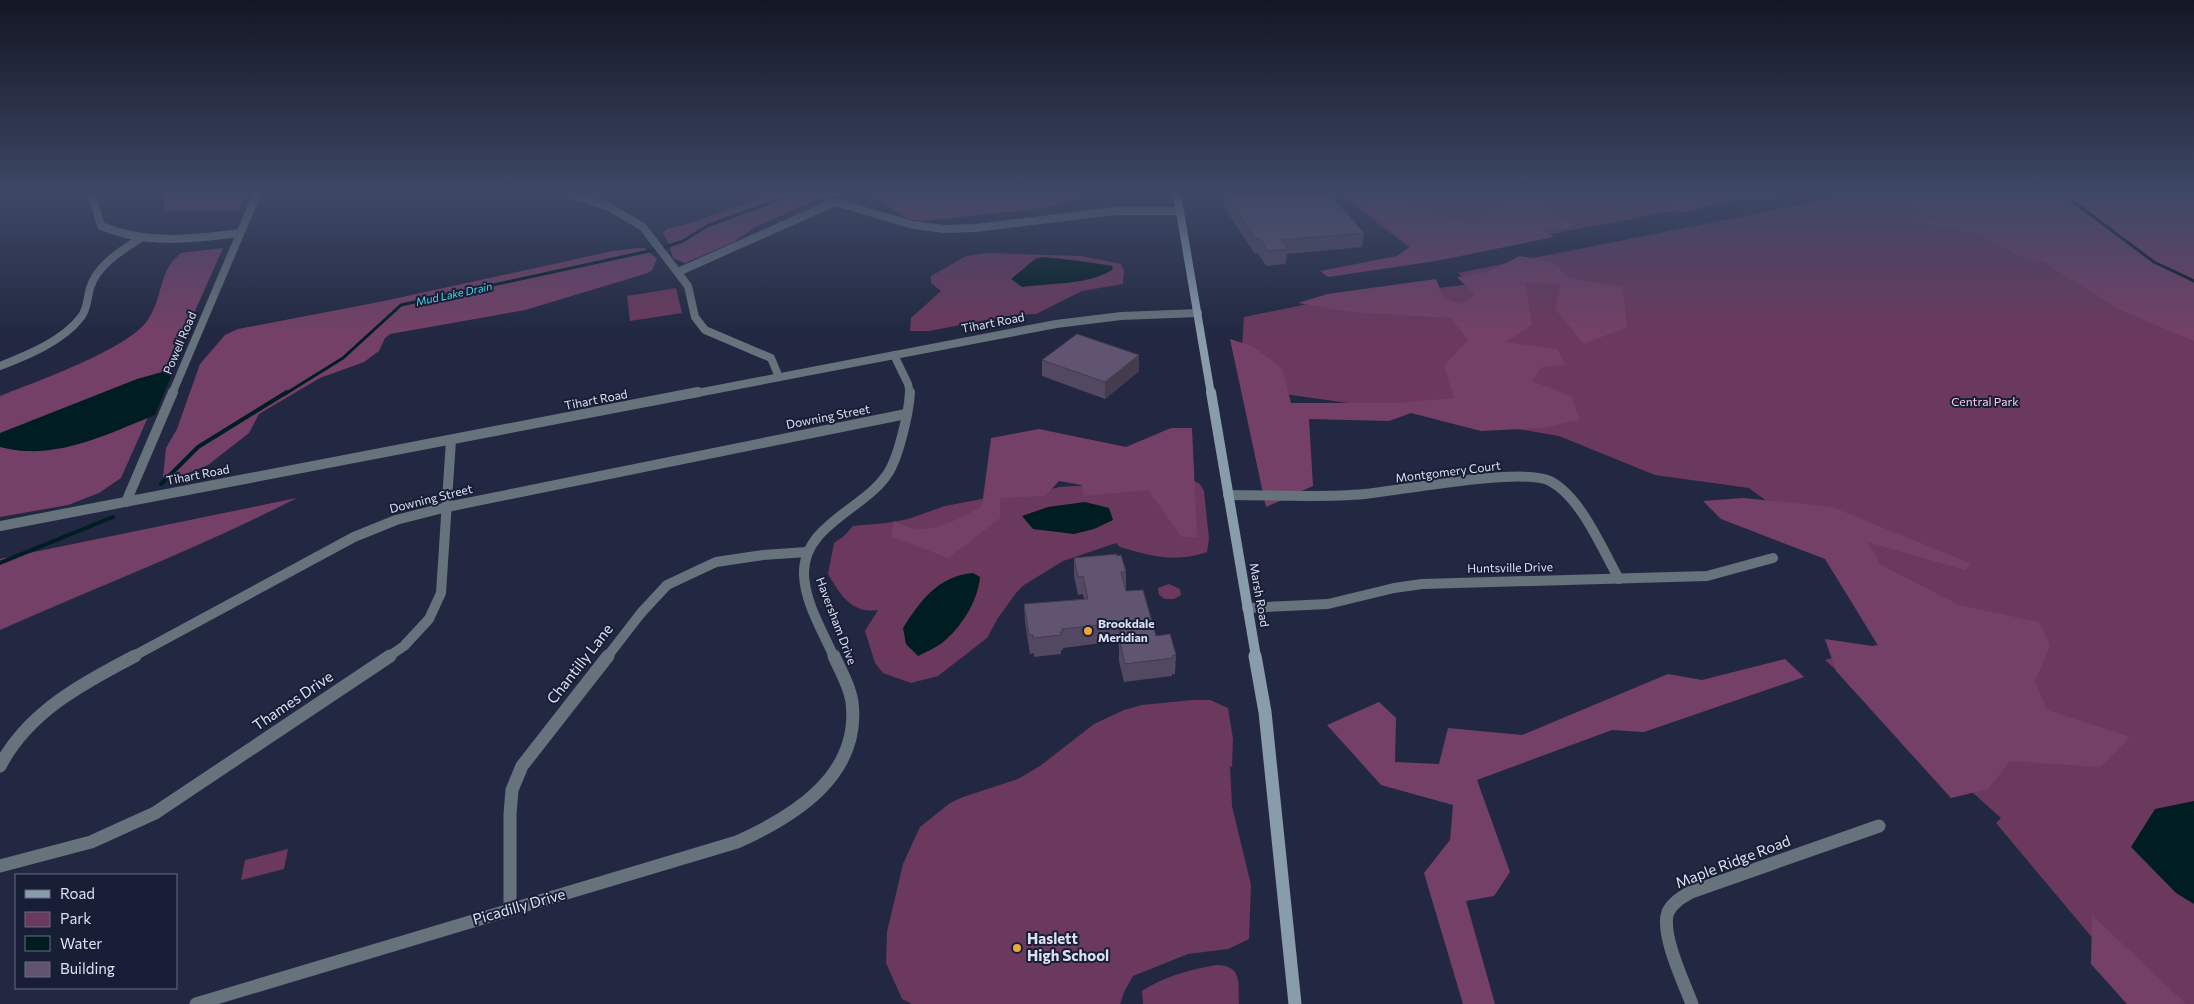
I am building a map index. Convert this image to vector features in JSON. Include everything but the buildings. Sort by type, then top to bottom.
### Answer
[{"type":"main road","name":"Marsh Road","points":[[1185,241],[1265,712],[1296,1004]]},
{"type":"street","points":[[0,366],[16,361],[49,342],[80,319],[87,308],[91,285],[102,268],[120,252],[138,241]]},
{"type":"street","name":"Powell Road","points":[[126,502],[237,241]]},
{"type":"street","points":[[654,241],[688,286],[698,323],[705,330],[770,358],[779,377]]},
{"type":"street","points":[[678,272],[748,241]]},
{"type":"street","name":"Tihart Road","points":[[0,526],[1071,322],[1121,316],[1198,313]]},
{"type":"street","name":"Haversham Drive","points":[[828,782],[838,769],[850,741],[854,713],[849,691],[804,582],[804,569],[807,552],[819,535],[873,491],[894,463],[910,400],[909,388],[894,355]]},
{"type":"street","name":"Downing Street","points":[[0,766],[24,732],[50,707],[82,684],[354,537],[396,520],[447,507],[906,414]]},
{"type":"street","name":"Thames Drive","points":[[0,866],[67,850],[91,842],[155,813],[404,646],[422,628],[441,593],[451,440]]},
{"type":"street","name":"Montgomery Court","points":[[1228,495],[1363,494],[1515,476],[1539,477],[1555,483],[1573,502],[1619,579]]},
{"type":"street","name":"Chantilly Lane","points":[[510,910],[512,790],[522,766],[641,613],[667,585],[716,562],[734,558],[807,552]]},
{"type":"street","name":"Huntsville Drive","points":[[1247,608],[1328,604],[1422,584],[1707,576],[1772,558]]},
{"type":"street","name":"Picadilly Drive","points":[[196,1004],[737,842],[789,816],[828,782]]},
{"type":"street","name":"Maple Ridge Road","points":[[1692,1004],[1667,936],[1666,917],[1675,902],[1690,892],[1878,826]]},
{"type":"green space","points":[[1401,241],[1515,241],[1423,258]]},
{"type":"green space","name":"Central Park","points":[[1620,241],[2194,241],[2194,1004],[2161,1004],[2121,972],[1996,823],[2001,818],[1825,660],[1937,627],[1749,488],[1655,475],[1559,436],[1434,415],[1277,393],[1241,360],[1244,317],[1313,303],[1472,284],[1458,273]]},
{"type":"green space","points":[[988,253],[1081,256],[1121,264],[1124,271],[1123,284],[1082,291],[1036,314],[1012,315],[929,331],[910,331],[911,318],[941,291],[931,283],[931,276],[966,256]]},
{"type":"green space","points":[[676,288],[682,313],[630,321],[627,296]]},
{"type":"green space","points":[[1188,478],[1200,484],[1204,491],[1209,539],[1207,552],[1185,557],[1163,557],[1120,547],[1116,543],[1063,561],[1024,585],[998,618],[987,638],[938,676],[911,683],[883,673],[875,663],[865,631],[878,610],[860,609],[853,606],[837,589],[828,574],[834,543],[853,526],[908,519],[945,506],[1003,495],[1021,495],[1060,487]]},
{"type":"green space","points":[[1169,584],[1180,589],[1181,595],[1174,599],[1165,599],[1159,595],[1158,588]]},
{"type":"green space","points":[[1210,700],[1228,708],[1233,739],[1232,767],[1230,766],[1232,806],[1251,885],[1249,939],[1228,949],[1188,954],[1133,976],[1120,1004],[912,1004],[902,999],[886,963],[887,932],[903,864],[920,827],[950,803],[1018,779],[1040,766],[1094,724],[1124,710],[1142,705]]},
{"type":"green space","points":[[288,849],[284,869],[241,880],[245,860]]},
{"type":"green space","points":[[1216,965],[1231,968],[1235,972],[1238,983],[1239,1004],[1143,1004],[1142,991],[1159,981],[1178,974]]},
{"type":"shaded area","points":[[667,241],[736,241],[685,263],[673,258]]},
{"type":"shaded area","points":[[1405,241],[1535,241],[1436,261],[1328,277],[1320,271],[1397,256],[1411,246]]},
{"type":"shaded area","points":[[1991,241],[2194,241],[2194,341],[2118,309],[2043,262],[2022,258]]},
{"type":"shaded area","points":[[223,248],[121,478],[99,493],[68,505],[0,517],[0,396],[79,364],[120,343],[136,332],[147,321],[154,308],[168,268],[181,253]]},
{"type":"shaded area","points":[[644,248],[657,259],[652,270],[648,273],[525,310],[390,334],[385,338],[379,351],[364,362],[320,378],[259,414],[249,433],[208,465],[180,476],[163,477],[166,448],[177,429],[200,364],[225,335],[238,329],[384,301],[613,251]]},
{"type":"shaded area","points":[[1520,256],[1556,263],[1568,278],[1623,287],[1627,327],[1584,344],[1555,309],[1560,284],[1525,282],[1532,325],[1505,342],[1557,349],[1566,365],[1542,367],[1532,381],[1571,396],[1580,420],[1542,428],[1481,431],[1411,413],[1389,421],[1309,419],[1313,486],[1266,507],[1230,339],[1252,346],[1282,368],[1291,403],[1398,403],[1454,398],[1444,366],[1468,340],[1450,318],[1352,312],[1298,303],[1327,294],[1436,279],[1444,298],[1462,304],[1475,295],[1457,277],[1487,272]]},
{"type":"shaded area","points":[[1171,428],[1192,428],[1197,537],[1182,537],[1148,490],[1084,496],[1082,485],[1059,481],[1045,496],[1000,498],[1000,518],[948,558],[891,536],[894,521],[910,528],[929,528],[948,523],[982,506],[991,438],[1039,429],[1126,447]]},
{"type":"shaded area","points":[[297,498],[187,550],[0,630],[0,559]]},
{"type":"shaded area","points":[[1743,498],[1832,507],[1970,563],[1965,570],[1867,542],[1881,565],[1959,605],[2039,622],[2050,645],[2035,681],[2047,710],[2130,737],[2100,767],[2010,761],[1988,789],[1951,798],[1836,671],[1825,639],[1879,647],[1825,559],[1721,519],[1703,501]]},
{"type":"shaded area","points":[[1785,659],[1804,677],[1644,732],[1612,730],[1477,780],[1510,872],[1494,896],[1466,901],[1495,1004],[1463,1004],[1424,873],[1450,840],[1453,805],[1381,785],[1327,725],[1379,702],[1396,718],[1395,762],[1439,764],[1448,728],[1522,735],[1668,674],[1702,680]]},
{"type":"shaded area","points":[[2092,915],[2186,1004],[2127,1004],[2091,964]]},
{"type":"water","points":[[1042,257],[1113,266],[1112,270],[1103,275],[1069,283],[1022,287],[1011,279],[1035,259]]},
{"type":"water","points":[[162,372],[172,372],[172,374],[155,415],[76,445],[43,451],[0,447],[0,433],[137,379]]},
{"type":"water","points":[[1085,502],[1109,508],[1113,520],[1094,529],[1074,534],[1033,529],[1022,516],[1048,507]]},
{"type":"water","points":[[973,573],[980,577],[979,586],[962,622],[942,643],[918,656],[906,644],[903,628],[909,618],[923,600],[940,585],[961,575]]},
{"type":"water","points":[[2194,801],[2194,904],[2176,893],[2131,847],[2155,809]]},
{"type":"waterway","name":"Mud Lake Drain","points":[[285,394],[343,358],[401,305],[663,248],[683,241]]},
{"type":"waterway","points":[[2126,241],[2154,262],[2194,281]]},
{"type":"waterway","name":"Mud Lake Drain","points":[[161,484],[198,447],[287,392]]},
{"type":"waterway","name":"Mud Lake Drain","points":[[0,563],[113,517]]},
{"type":"place","name":"Brookdale Meridian","points":[[1088,631]]},
{"type":"place","name":"Haslett High School","points":[[1017,948]]}]
